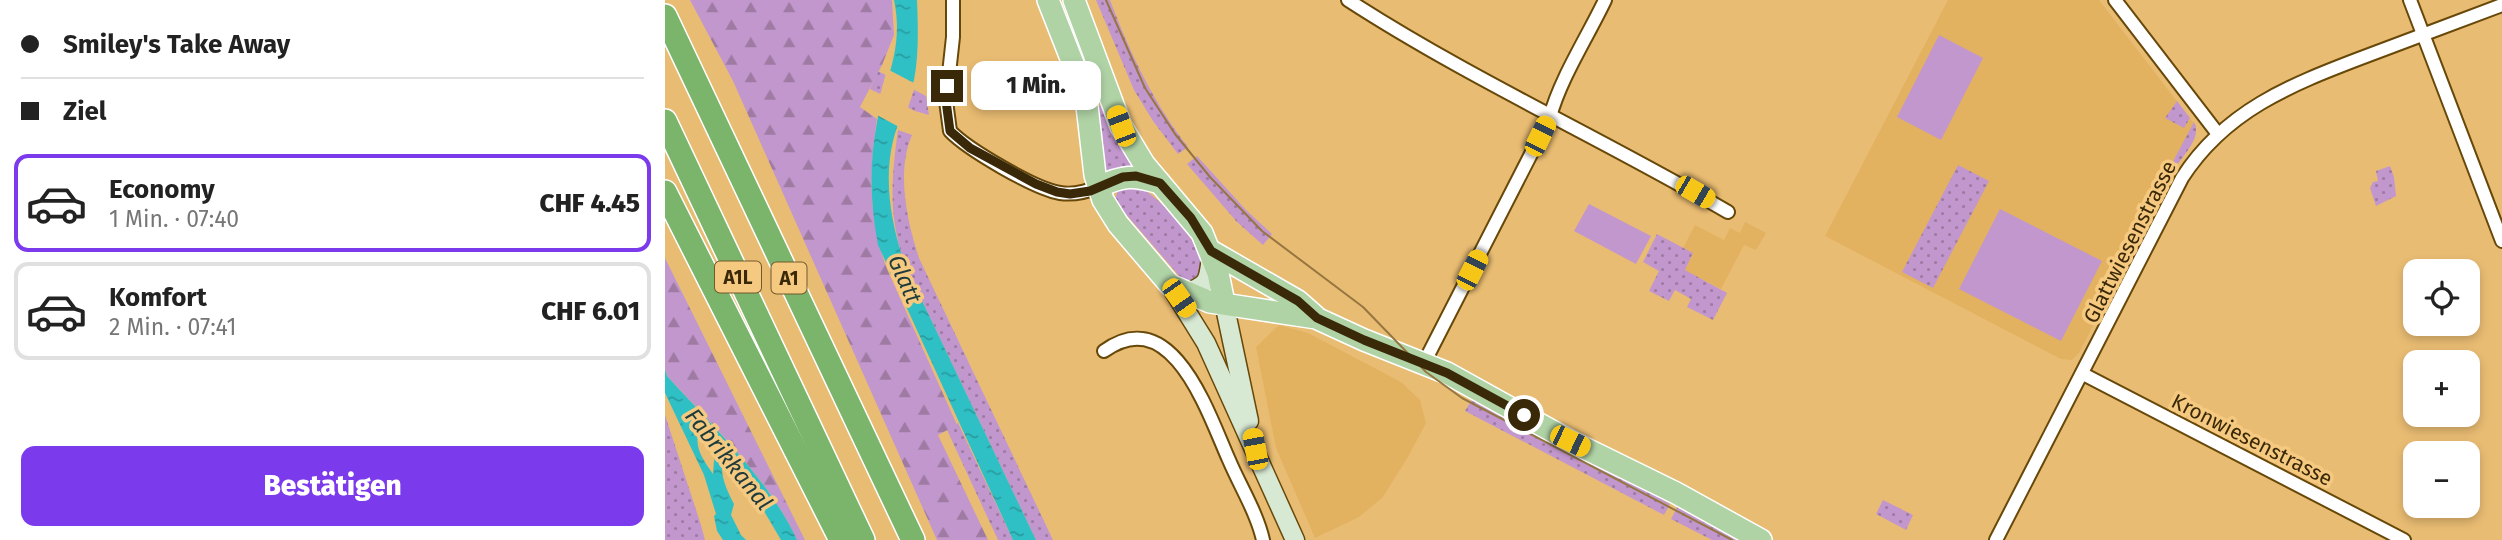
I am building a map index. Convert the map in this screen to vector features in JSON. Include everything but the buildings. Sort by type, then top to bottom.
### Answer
[{"type":"highway","name":"A1","points":[[665,16],[913,540]]},
{"type":"highway","name":"A1L","points":[[665,121],[863,540]]},
{"type":"highway","points":[[665,192],[841,540]]},
{"type":"main road","points":[[1048,0],[1083,89],[1098,187],[1103,200],[1118,224],[1178,289],[1206,343],[1295,540]]},
{"type":"main road","points":[[1074,0],[1121,126],[1144,164],[1191,218],[1211,251],[1255,449]]},
{"type":"main road","points":[[1098,187],[1123,177],[1136,176],[1160,183]]},
{"type":"main road","points":[[1178,289],[1203,287],[1209,278],[1211,251]]},
{"type":"main road","points":[[1211,251],[1298,301],[1317,318]]},
{"type":"main road","points":[[1178,289],[1210,302],[1317,318],[1424,363],[1761,540]]},
{"type":"street","points":[[953,0],[953,37],[946,101],[950,131],[970,148],[1047,189],[1070,194],[1098,187]]},
{"type":"street","points":[[1347,0],[1425,49],[1550,117],[1612,147],[1728,212]]},
{"type":"street","points":[[1424,363],[1550,117],[1557,93],[1605,0]]},
{"type":"street","points":[[2115,0],[2217,134]]},
{"type":"street","points":[[2410,0],[2502,242]]},
{"type":"street","name":"Glattwiesenstrasse","points":[[1996,540],[2182,178],[2194,159],[2217,134],[2283,89],[2502,5]]},
{"type":"street","points":[[1104,351],[1113,345],[1138,339],[1162,347],[1178,361],[1195,385],[1263,540]]},
{"type":"street","name":"Kronwiesenstrasse","points":[[2083,374],[2403,540]]},
{"type":"shaded area","points":[[1948,0],[2099,0],[2196,126],[2193,141],[2169,178],[2079,353],[2072,360],[2061,359],[1825,236]]},
{"type":"shaded area","points":[[1745,222],[1766,233],[1756,250],[1744,245],[1721,289],[1684,270],[1693,254],[1683,248],[1695,225],[1724,240],[1730,228],[1740,233]]},
{"type":"shaded area","points":[[1279,325],[1308,333],[1401,382],[1420,400],[1426,423],[1383,497],[1359,517],[1315,538],[1276,448],[1256,347]]},
{"type":"green space","points":[[690,0],[892,0],[894,35],[860,107],[877,119],[872,176],[876,232],[887,269],[957,425],[938,435],[988,540],[937,540],[733,81]]},
{"type":"green space","points":[[1096,0],[1110,0],[1143,76],[1188,147],[1178,154],[1134,90]]},
{"type":"green space","points":[[1939,35],[1983,58],[1941,140],[1897,117]]},
{"type":"green space","points":[[878,71],[926,96],[929,115],[870,89]]},
{"type":"green space","points":[[2177,101],[2190,118],[2184,128],[2165,118]]},
{"type":"green space","points":[[1104,105],[1133,169],[1105,173],[1096,107]]},
{"type":"green space","points":[[2194,122],[2196,134],[2193,141],[2173,171],[2169,169]]},
{"type":"green space","points":[[898,130],[912,135],[907,149],[904,180],[907,213],[919,258],[1053,540],[1036,540],[906,267],[896,232],[893,199]]},
{"type":"green space","points":[[1197,156],[1246,210],[1272,234],[1263,245],[1237,222],[1187,164]]},
{"type":"green space","points":[[1958,165],[1989,181],[1933,288],[1902,272]]},
{"type":"green space","points":[[2390,166],[2396,196],[2376,206],[2370,188],[2373,182],[2378,181],[2376,171]]},
{"type":"green space","points":[[1119,187],[1142,188],[1163,205],[1190,237],[1204,274],[1191,282],[1181,278],[1118,205],[1115,199]]},
{"type":"green space","points":[[1589,204],[1651,236],[1636,264],[1574,231]]},
{"type":"green space","points":[[2000,209],[2102,261],[2061,341],[1959,289]]},
{"type":"green space","points":[[1657,234],[1693,253],[1685,270],[1727,293],[1713,320],[1687,307],[1691,299],[1675,290],[1669,301],[1649,291],[1659,271],[1643,262]]},
{"type":"green space","points":[[665,258],[805,540],[797,540],[786,518],[756,475],[667,376]]},
{"type":"green space","points":[[1474,396],[1665,497],[1663,500],[1670,504],[1664,515],[1465,411]]},
{"type":"green space","points":[[665,415],[701,525],[705,540],[665,540]]},
{"type":"green space","points":[[958,423],[1013,540],[998,540],[947,430]]},
{"type":"green space","points":[[1883,500],[1913,515],[1906,530],[1876,514]]},
{"type":"green space","points":[[1679,504],[1742,540],[1712,540],[1671,519]]},
{"type":"water","name":"Glatt","points":[[894,0],[917,0],[918,30],[914,80],[895,133],[890,157],[889,189],[897,237],[906,267],[1036,540],[1013,540],[878,245],[873,214],[872,168],[877,122],[893,62],[897,33]]},
{"type":"water","name":"Fabrikkanal","points":[[665,369],[667,376],[756,475],[786,518],[797,540],[781,540],[761,506],[723,461],[723,478],[734,504],[731,515],[746,540],[723,540],[717,531],[714,516],[716,514],[704,475],[665,393]],"holes":[[[698,435],[715,448],[713,474],[699,451]]]},
{"type":"pier","points":[[887,69],[916,84],[901,128],[875,114]]},
{"type":"tram line","points":[[1106,0],[1145,88],[1175,134],[1210,177],[1262,231],[1363,307],[1426,372],[1462,398],[1732,540]]},
{"type":"route","points":[[947,86],[947,120],[950,131],[970,148],[1036,184],[1057,192],[1070,194],[1090,191],[1123,177],[1136,176],[1160,183],[1191,218],[1211,251],[1298,301],[1317,318],[1447,373],[1524,415]]}]
